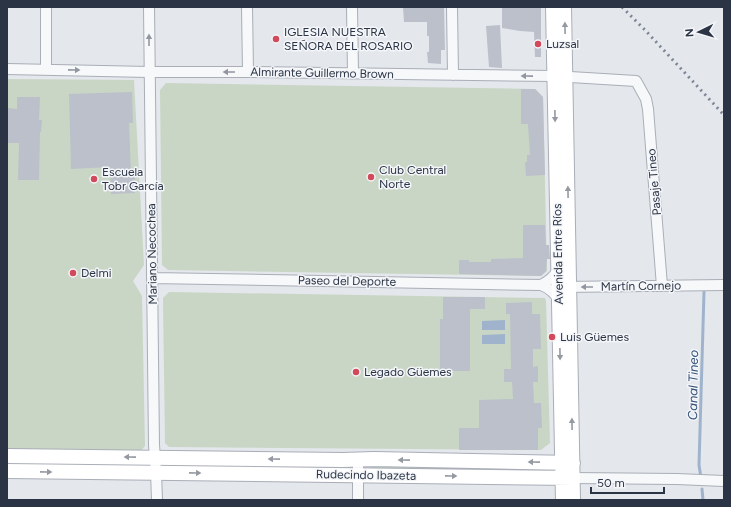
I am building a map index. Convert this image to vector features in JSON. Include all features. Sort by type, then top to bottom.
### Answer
[{"type":"street","points":[[46,7],[46,70]]},
{"type":"street","name":"Mariano Necochea","points":[[149,7],[152,278],[157,500]]},
{"type":"street","points":[[247,7],[248,72]]},
{"type":"street","points":[[352,7],[353,74]]},
{"type":"street","points":[[452,7],[453,75]]},
{"type":"street","name":"Avenida Entre Ríos","points":[[553,7],[560,76],[562,291],[567,463],[568,478],[573,500]]},
{"type":"street","name":"Avenida Entre Ríos","points":[[562,291],[558,270],[560,76],[564,7]]},
{"type":"street","name":"Almirante Guillermo Brown","points":[[7,69],[149,72],[560,76],[636,81]]},
{"type":"street","name":"Pasaje Tineo","points":[[636,81],[646,99],[648,109],[662,286]]},
{"type":"street","points":[[541,285],[555,275],[558,270]]},
{"type":"street","name":"Paseo del Deporte","points":[[152,278],[541,285]]},
{"type":"street","points":[[541,285],[549,288],[555,294],[562,291]]},
{"type":"street","name":"Martín Cornejo","points":[[562,291],[662,286],[724,285]]},
{"type":"street","name":"Rudecindo Ibazeta","points":[[7,456],[358,459],[567,463]]},
{"type":"street","points":[[358,459],[358,500]]},
{"type":"street","name":"Rudecindo Ibazeta","points":[[7,471],[677,479],[724,481]]},
{"type":"street","name":"Avenida Entre Ríos","points":[[562,500],[568,478]]},
{"type":"green space","name":"Delmi","points":[[7,79],[134,80],[144,265],[133,281],[142,296],[145,446],[139,453],[7,452]]},
{"type":"green space","points":[[166,83],[535,89],[543,97],[547,271],[541,276],[168,270],[162,265],[160,90]]},
{"type":"green space","name":"Legado Güemes","points":[[169,292],[545,298],[550,443],[541,450],[169,447],[165,443],[163,298]]},
{"type":"green space","points":[[169,463],[347,464],[347,470],[169,468]]},
{"type":"green space","points":[[371,466],[549,467],[549,473],[371,471]]},
{"type":"water","points":[[505,320],[505,330],[482,330],[482,321]]},
{"type":"water","points":[[505,334],[505,344],[482,344],[482,335]]},
{"type":"building","points":[[403,7],[444,8],[445,50],[441,50],[441,64],[428,63],[427,52],[429,52],[429,36],[427,36],[427,22],[404,22]]},
{"type":"building","name":"Luzsal","points":[[502,7],[541,7],[541,57],[535,57],[534,32],[502,28]]},
{"type":"building","points":[[500,25],[502,68],[489,67],[486,26]]},
{"type":"building","points":[[521,89],[535,89],[543,97],[545,175],[526,176],[525,162],[527,162],[527,155],[530,155],[528,124],[521,124]]},
{"type":"building","points":[[132,92],[133,123],[129,123],[131,174],[135,174],[135,193],[111,194],[110,167],[71,169],[69,94]]},
{"type":"building","points":[[17,97],[40,97],[39,120],[42,120],[40,132],[39,180],[18,180],[19,143],[7,143],[7,108],[17,109]]},
{"type":"building","points":[[523,225],[545,225],[546,245],[549,245],[550,259],[547,259],[546,271],[541,276],[459,274],[459,260],[469,260],[469,262],[491,262],[491,259],[523,258]]},
{"type":"building","points":[[443,297],[485,297],[485,309],[470,309],[470,371],[440,371],[440,319],[443,319]]},
{"type":"building","points":[[532,302],[532,314],[540,314],[541,349],[533,349],[533,367],[538,366],[538,382],[533,382],[534,403],[541,403],[542,428],[538,428],[538,450],[459,450],[459,428],[479,428],[479,400],[513,399],[512,382],[504,382],[504,369],[511,369],[510,314],[506,314],[506,303]]},
{"type":"waterway","name":"Canal Tineo","points":[[701,478],[699,465],[704,292]]},
{"type":"waterway","name":"Canal Tineo","points":[[702,489],[703,500]]},
{"type":"railway","points":[[622,7],[724,115]]},
{"type":"place","name":"IGLESIA NUESTRA SEÑORA DEL ROSARIO","points":[[276,39]]},
{"type":"place","name":"Luzsal","points":[[538,44]]},
{"type":"place","name":"Club Central Norte","points":[[371,177]]},
{"type":"place","name":"Escuela Tobr García","points":[[94,179]]},
{"type":"place","name":"Delmi","points":[[73,273]]},
{"type":"place","name":"Luis Güemes","points":[[552,337]]},
{"type":"place","name":"Legado Güemes","points":[[356,372]]}]
